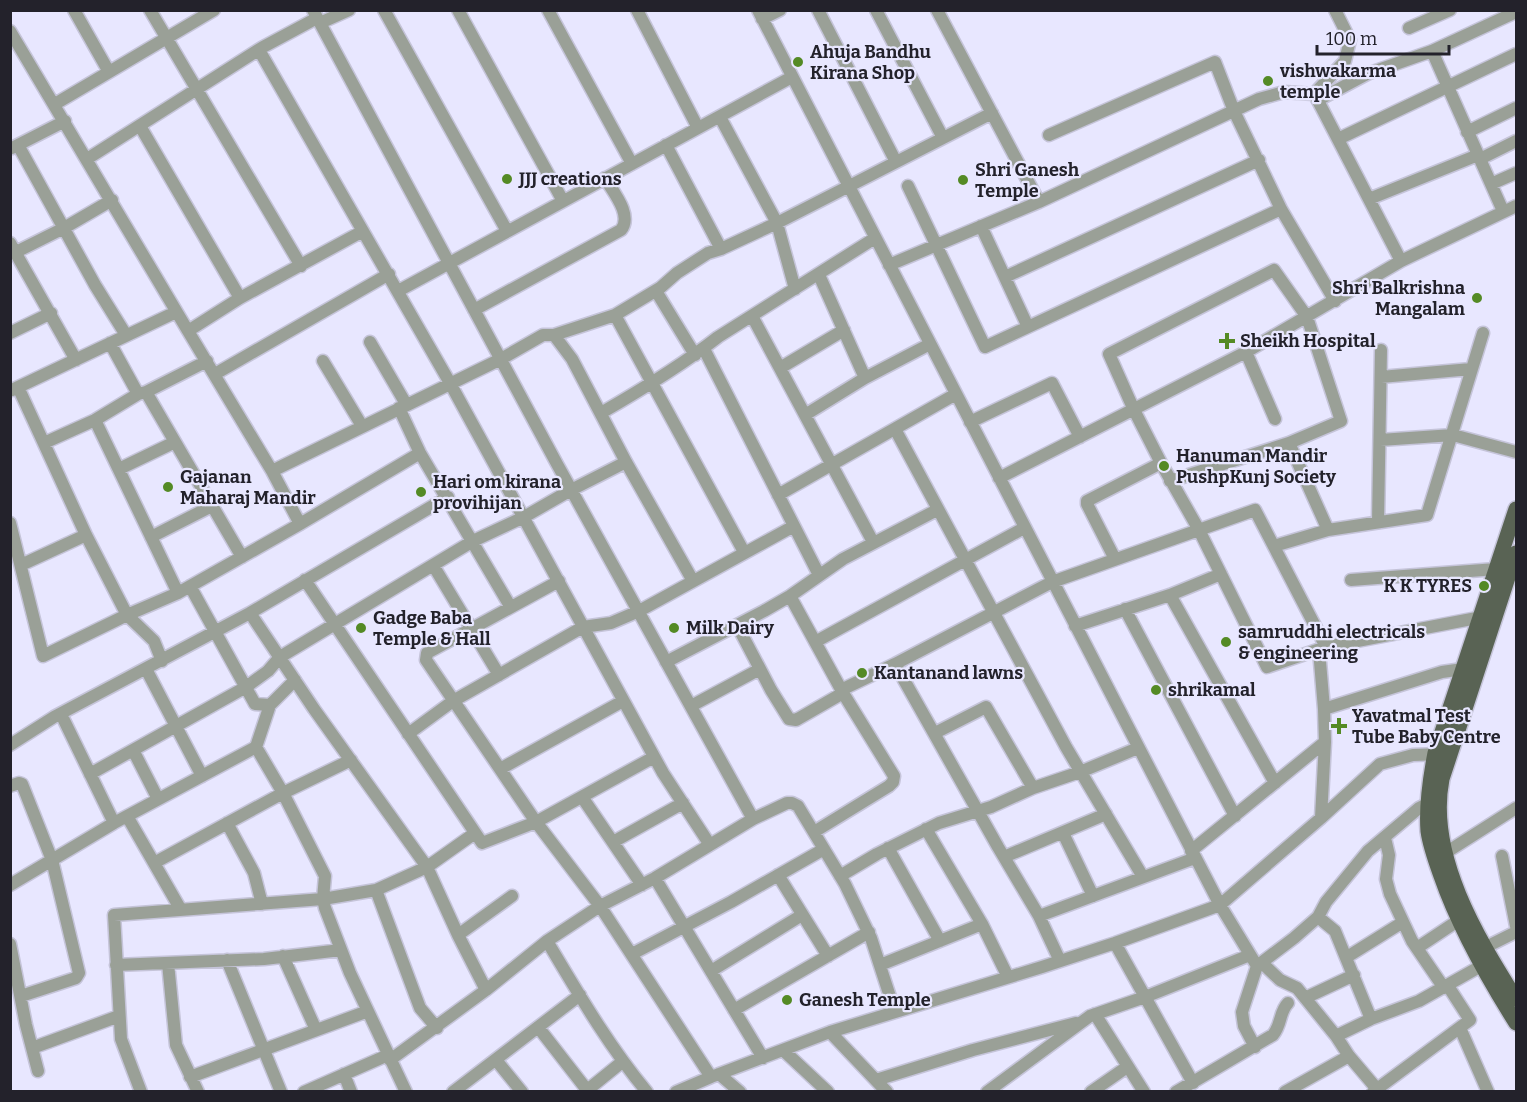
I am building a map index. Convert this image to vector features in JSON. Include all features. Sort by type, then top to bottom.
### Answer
[{"type":"main road","points":[[1516,509],[1496,569],[1495,596],[1429,787],[1428,832],[1484,948],[1516,999]]},
{"type":"main road","points":[[1516,554],[1482,617],[1463,669],[1442,754],[1442,778],[1437,809],[1440,857],[1459,920],[1481,966],[1516,1023]]},
{"type":"street","points":[[74,10],[109,72]]},
{"type":"street","points":[[150,10],[301,266]]},
{"type":"street","points":[[55,105],[214,10]]},
{"type":"street","points":[[87,159],[259,50],[317,17],[349,10]]},
{"type":"street","points":[[384,10],[507,231]]},
{"type":"street","points":[[458,10],[563,201]]},
{"type":"street","points":[[548,10],[632,164]]},
{"type":"street","points":[[637,10],[698,128]]},
{"type":"street","points":[[780,10],[760,15],[1220,905],[1250,955],[1280,980],[1296,987],[1336,1036],[1349,1056],[1383,1088],[1470,1020],[1417,948],[1403,922],[1386,879],[1389,855],[1385,838]]},
{"type":"street","points":[[818,10],[896,162]]},
{"type":"street","points":[[876,10],[943,138]]},
{"type":"street","points":[[937,10],[1039,202]]},
{"type":"street","points":[[1316,97],[1345,61],[1350,40],[1335,10]]},
{"type":"street","points":[[1409,28],[1450,10]]},
{"type":"street","points":[[889,265],[1039,202],[1259,99],[1284,92],[1316,97],[1367,74],[1432,51],[1516,12]]},
{"type":"street","points":[[317,17],[571,490],[753,819]]},
{"type":"street","points":[[10,31],[215,374],[300,524]]},
{"type":"street","points":[[259,50],[450,383],[654,757],[710,845]]},
{"type":"street","points":[[1432,51],[1503,212]]},
{"type":"street","points":[[1338,139],[1516,54]]},
{"type":"street","points":[[1049,135],[1215,62],[1234,111],[1281,209],[1335,300]]},
{"type":"street","points":[[398,291],[792,77]]},
{"type":"street","points":[[1316,97],[1401,261]]},
{"type":"street","points":[[1467,132],[1516,108]]},
{"type":"street","points":[[272,471],[501,359],[543,335],[554,335],[615,315],[656,291],[694,261],[708,253],[777,223],[992,113]]},
{"type":"street","points":[[720,117],[777,223],[795,289]]},
{"type":"street","points":[[65,121],[14,147],[126,335]]},
{"type":"street","points":[[140,126],[240,298]]},
{"type":"street","points":[[1369,199],[1516,141]]},
{"type":"street","points":[[666,145],[721,249]]},
{"type":"street","points":[[1005,277],[1259,160]]},
{"type":"street","points":[[1491,184],[1516,173]]},
{"type":"street","points":[[474,310],[624,227],[626,218],[605,178]]},
{"type":"street","points":[[908,186],[985,347],[1281,209]]},
{"type":"street","points":[[76,360],[13,248],[64,228],[112,200]]},
{"type":"street","points":[[999,478],[1246,352],[1401,261],[1516,206]]},
{"type":"street","points":[[981,226],[1028,327]]},
{"type":"street","points":[[188,331],[240,298],[363,231]]},
{"type":"street","points":[[601,413],[652,383],[875,238]]},
{"type":"street","points":[[1170,481],[1290,443],[1341,420],[1308,317],[1277,272],[1271,270],[1109,354],[1170,481],[1199,530],[1268,666],[1323,648],[1482,617]]},
{"type":"street","points":[[215,374],[388,274]]},
{"type":"street","points":[[819,274],[865,378]]},
{"type":"street","points":[[656,291],[700,352],[819,575]]},
{"type":"street","points":[[162,661],[154,641],[127,615],[86,535],[44,442],[14,389],[176,312]]},
{"type":"street","points":[[10,333],[51,313]]},
{"type":"street","points":[[615,315],[744,552]]},
{"type":"street","points":[[752,316],[873,542]]},
{"type":"street","points":[[780,368],[844,330]]},
{"type":"street","points":[[1274,546],[1328,530],[1427,515],[1484,333]]},
{"type":"street","points":[[554,335],[572,359],[626,462],[693,581]]},
{"type":"street","points":[[369,342],[402,406],[420,453],[510,606]]},
{"type":"street","points":[[110,343],[175,442],[242,558]]},
{"type":"street","points":[[805,415],[865,378],[930,344]]},
{"type":"street","points":[[1378,522],[1381,350]]},
{"type":"street","points":[[1246,352],[1275,419]]},
{"type":"street","points":[[323,360],[362,426]]},
{"type":"street","points":[[44,442],[95,420],[142,393],[207,361]]},
{"type":"street","points":[[1381,377],[1472,369]]},
{"type":"street","points":[[970,422],[1052,383],[1080,437]]},
{"type":"street","points":[[778,495],[956,394]]},
{"type":"street","points":[[95,420],[178,593]]},
{"type":"street","points":[[895,429],[1080,772],[1143,877]]},
{"type":"street","points":[[1380,440],[1453,435],[1516,452]]},
{"type":"street","points":[[118,469],[175,442]]},
{"type":"street","points":[[1290,443],[1328,530]]},
{"type":"street","points":[[10,523],[43,656],[178,593],[420,453]]},
{"type":"street","points":[[90,774],[246,687],[280,657],[473,541],[524,517],[626,462]]},
{"type":"street","points":[[1115,559],[1087,501],[1161,463]]},
{"type":"street","points":[[10,745],[61,714],[217,632],[448,498]]},
{"type":"street","points":[[151,537],[212,506]]},
{"type":"street","points":[[666,662],[790,596],[873,542],[938,510]]},
{"type":"street","points":[[737,625],[786,716],[792,720],[1052,582],[1255,510],[1323,648],[1325,742],[1321,818]]},
{"type":"street","points":[[408,734],[453,701],[584,627],[611,622],[639,611],[794,526]]},
{"type":"street","points":[[815,642],[966,562],[1024,528]]},
{"type":"street","points":[[21,565],[86,535]]},
{"type":"street","points":[[433,565],[499,675]]},
{"type":"street","points":[[1351,580],[1496,569]]},
{"type":"street","points":[[1075,626],[1170,595],[1221,574]]},
{"type":"street","points":[[305,580],[482,843],[536,822],[654,757]]},
{"type":"street","points":[[559,581],[427,653],[426,660],[536,822],[600,906],[715,1076],[740,1092]]},
{"type":"street","points":[[190,586],[255,704],[270,705]]},
{"type":"street","points":[[1170,595],[1275,783]]},
{"type":"street","points":[[790,596],[842,692],[892,770],[894,780],[889,786],[814,832]]},
{"type":"street","points":[[1125,609],[1234,816]]},
{"type":"street","points":[[250,613],[428,867],[458,935],[486,990]]},
{"type":"street","points":[[895,664],[1039,916],[1060,961]]},
{"type":"street","points":[[146,669],[202,776]]},
{"type":"street","points":[[691,706],[760,669]]},
{"type":"street","points":[[1324,709],[1442,672],[1463,669]]},
{"type":"street","points":[[10,885],[114,823],[256,747],[270,705],[295,680]]},
{"type":"street","points":[[500,769],[624,701]]},
{"type":"street","points":[[935,733],[986,707],[1033,788]]},
{"type":"street","points":[[61,714],[114,823]]},
{"type":"street","points":[[1039,916],[1143,877],[1193,855],[1234,816],[1325,742]]},
{"type":"street","points":[[256,747],[283,793],[325,876],[322,899],[341,950],[406,1092]]},
{"type":"street","points":[[840,876],[888,848],[939,823],[978,811],[1138,748]]},
{"type":"street","points":[[133,750],[158,799]]},
{"type":"street","points":[[676,1092],[830,1032],[1060,961],[1220,905],[1380,764],[1413,755],[1442,754]]},
{"type":"street","points":[[154,863],[283,793],[351,760]]},
{"type":"street","points":[[10,786],[22,784],[52,861],[79,976],[21,996]]},
{"type":"street","points":[[582,797],[642,885]]},
{"type":"street","points":[[304,1092],[344,1074],[389,1058],[436,1028],[547,941],[600,906],[655,878],[753,819],[792,802],[798,806],[814,832],[869,932],[895,1012]]},
{"type":"street","points":[[613,842],[683,803]]},
{"type":"street","points":[[1255,1047],[1244,1026],[1242,1012],[1260,965],[1318,917],[1326,902],[1368,851],[1412,813],[1429,803]]},
{"type":"street","points":[[1440,857],[1516,808]]},
{"type":"street","points":[[1004,857],[1106,814]]},
{"type":"street","points":[[127,816],[181,910]]},
{"type":"street","points":[[228,823],[254,873],[262,904]]},
{"type":"street","points":[[926,829],[982,924],[1008,977]]},
{"type":"street","points":[[141,1092],[121,1039],[114,915],[322,899],[376,890],[428,867],[475,833]]},
{"type":"street","points":[[1063,833],[1093,896]]},
{"type":"street","points":[[888,848],[940,941]]},
{"type":"street","points":[[632,954],[824,849]]},
{"type":"street","points":[[1502,856],[1516,926]]},
{"type":"street","points":[[778,875],[828,956]]},
{"type":"street","points":[[655,878],[763,1058]]},
{"type":"street","points":[[376,890],[420,1008],[436,1028]]},
{"type":"street","points":[[458,935],[512,896]]},
{"type":"street","points":[[711,971],[802,915]]},
{"type":"street","points":[[1318,917],[1335,932],[1371,1019]]},
{"type":"street","points":[[1417,948],[1459,920]]},
{"type":"street","points":[[1347,957],[1403,922]]},
{"type":"street","points":[[880,965],[982,924]]},
{"type":"street","points":[[734,1010],[869,932]]},
{"type":"street","points":[[1484,948],[1516,932]]},
{"type":"street","points":[[547,941],[622,1062],[647,1092]]},
{"type":"street","points":[[1115,943],[1193,1083]]},
{"type":"street","points":[[10,944],[38,1071]]},
{"type":"street","points":[[116,965],[227,960],[341,950]]},
{"type":"street","points":[[987,1092],[1095,1014],[1145,997],[1250,955]]},
{"type":"street","points":[[283,956],[316,1030]]},
{"type":"street","points":[[227,960],[281,1092]]},
{"type":"street","points":[[168,963],[176,1046],[198,1092]]},
{"type":"street","points":[[1336,1036],[1371,1019],[1419,1001],[1481,966]]},
{"type":"street","points":[[1305,998],[1354,975]]},
{"type":"street","points":[[459,1090],[580,995]]},
{"type":"street","points":[[1176,1092],[1273,1035],[1281,1022],[1282,1011],[1288,1003]]},
{"type":"street","points":[[190,1077],[368,1011]]},
{"type":"street","points":[[1095,1014],[1144,1092]]},
{"type":"street","points":[[32,1048],[119,1016]]},
{"type":"street","points":[[876,1080],[973,1050],[1083,1021]]},
{"type":"street","points":[[538,1027],[586,1091],[622,1062]]},
{"type":"street","points":[[1460,1028],[1488,1092]]},
{"type":"street","points":[[830,1032],[887,1092]]},
{"type":"street","points":[[783,1050],[828,1092]]},
{"type":"street","points":[[1285,1092],[1349,1056]]},
{"type":"street","points":[[496,1059],[522,1092]]},
{"type":"street","points":[[1091,1092],[1127,1067]]},
{"type":"street","points":[[344,1074],[351,1092]]},
{"type":"place","name":"Ahuja Bandhu Kirana Shop","points":[[798,62]]},
{"type":"place","name":"vishwakarma temple","points":[[1268,81]]},
{"type":"place","name":"JJJ creations","points":[[507,179]]},
{"type":"place","name":"Shri Ganesh Temple","points":[[963,180]]},
{"type":"place","name":"Shri Balkrishna Mangalam","points":[[1477,298]]},
{"type":"place","name":"Sheikh Hospital","points":[[1227,341]]},
{"type":"place","name":"Hanuman Mandir PushpKunj Society","points":[[1164,466]]},
{"type":"place","name":"Gajanan Maharaj Mandir","points":[[168,487]]},
{"type":"place","name":"Hari om kirana provihijan","points":[[421,492]]},
{"type":"place","name":"K K TYRES","points":[[1484,586]]},
{"type":"place","name":"Gadge Baba Temple & Hall","points":[[361,628]]},
{"type":"place","name":"Milk Dairy","points":[[674,628]]},
{"type":"place","name":"samruddhi electricals & engineering","points":[[1226,642]]},
{"type":"place","name":"Kantanand lawns","points":[[862,673]]},
{"type":"place","name":"shrikamal","points":[[1156,690]]},
{"type":"place","name":"Yavatmal Test Tube Baby Centre","points":[[1339,726]]},
{"type":"place","name":"Ganesh Temple","points":[[787,1000]]}]
